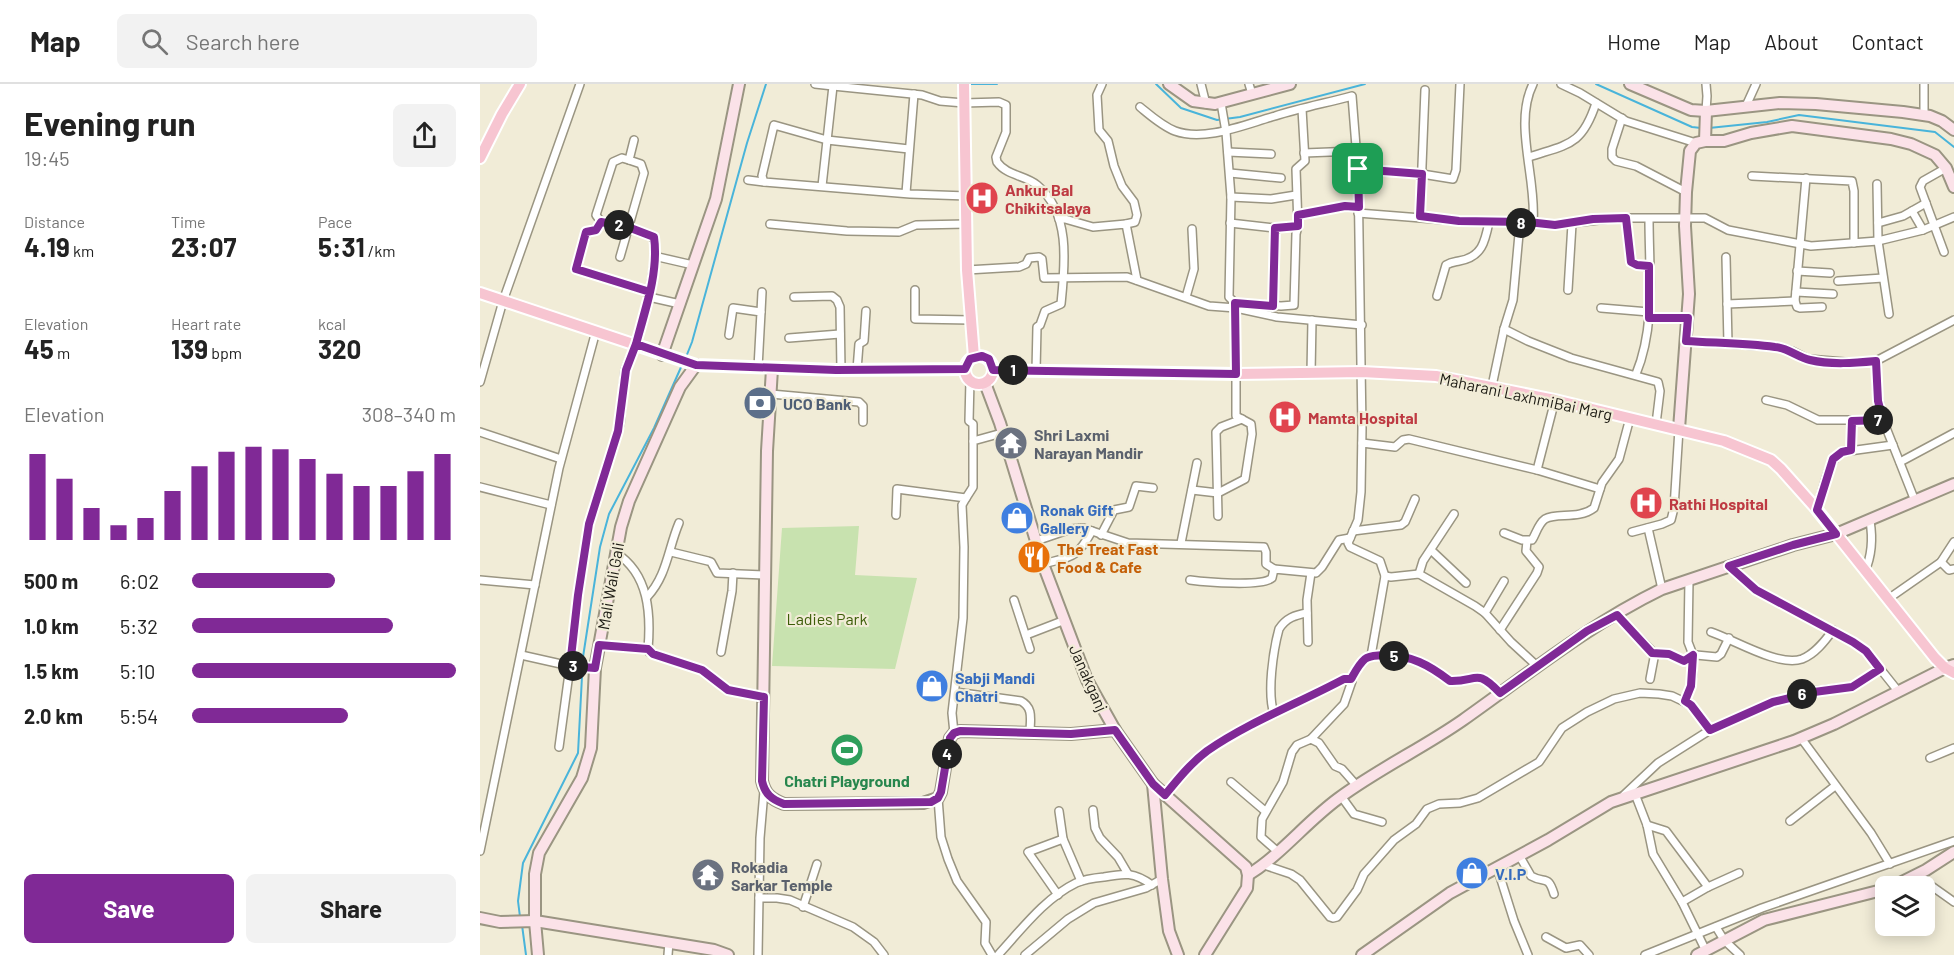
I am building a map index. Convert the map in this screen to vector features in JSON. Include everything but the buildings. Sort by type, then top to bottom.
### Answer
[{"type":"main road","points":[[480,158],[520,84]]},
{"type":"main road","points":[[964,94],[967,270],[974,357]]},
{"type":"main road","points":[[480,294],[692,364],[772,369],[965,369]]},
{"type":"main road","points":[[982,356],[989,359],[993,370],[991,378],[985,383],[977,384],[970,380],[965,369],[974,357],[982,356]]},
{"type":"main road","name":"Maharani LaxhmiBai Marg","points":[[993,370],[1236,374],[1362,372],[1436,376],[1555,400],[1724,441],[1771,460],[1817,510],[1888,599],[1951,668]]},
{"type":"street","points":[[480,382],[502,301],[580,84]]},
{"type":"street","points":[[667,356],[680,304],[716,199],[739,84]]},
{"type":"street","points":[[815,84],[871,88],[914,94],[940,101],[964,94],[1006,105],[1006,132],[996,157],[997,162],[1014,175],[1035,183],[1052,202],[1064,237],[1061,304],[1045,311],[1041,324],[1037,327],[1036,371]]},
{"type":"street","points":[[1059,219],[1093,227],[1134,222],[1137,215],[1134,202],[1116,173],[1108,141],[1099,130],[1097,95],[1102,84]]},
{"type":"street","points":[[1169,84],[1193,101],[1221,105],[1251,89],[1290,84]]},
{"type":"street","points":[[1201,84],[1206,104]]},
{"type":"street","points":[[1358,169],[1453,179],[1460,84]]},
{"type":"street","points":[[1533,84],[1525,114],[1534,207],[1533,222]]},
{"type":"street","points":[[1561,84],[1640,127],[1702,140],[1732,140],[1774,128],[1810,127],[1911,144],[1935,155],[1946,168],[1954,187]]},
{"type":"street","points":[[1630,84],[1706,115],[1746,106],[1780,103],[1816,104],[1924,115],[1954,130]]},
{"type":"street","points":[[1632,532],[1667,522],[1673,515],[1688,318],[1686,192],[1690,151],[1702,140],[1706,115],[1706,84]]},
{"type":"street","points":[[1746,106],[1756,84]]},
{"type":"street","points":[[1924,84],[1924,115]]},
{"type":"street","points":[[822,186],[833,85]]},
{"type":"street","points":[[1420,216],[1425,90]]},
{"type":"street","points":[[906,194],[914,94]]},
{"type":"street","points":[[1140,107],[1160,123],[1185,134],[1225,130],[1352,96],[1358,169],[1362,443],[1358,520],[1348,543],[1350,547],[1380,561],[1385,576],[1371,656]]},
{"type":"street","points":[[1529,158],[1575,140],[1589,124],[1596,103]]},
{"type":"street","points":[[1221,105],[1230,172],[1229,297],[1236,305],[1268,316],[1362,325]]},
{"type":"street","points":[[967,270],[1019,267],[1026,264],[1029,258],[1039,257],[1042,259],[1044,278],[1111,277],[1137,280],[1209,306],[1290,306],[1295,301],[1298,226],[1296,169],[1305,161],[1302,109]]},
{"type":"street","points":[[1622,118],[1612,149],[1612,157],[1686,192]]},
{"type":"street","points":[[764,182],[762,171],[774,125],[827,140],[909,149]]},
{"type":"street","points":[[629,160],[634,140]]},
{"type":"street","points":[[1304,153],[1356,151]]},
{"type":"street","points":[[1228,152],[1271,154]]},
{"type":"street","points":[[559,747],[589,524],[618,431],[626,370],[636,344],[649,294],[654,256],[654,237],[628,227],[601,222],[596,215],[613,162],[622,158],[641,164],[644,172],[628,227],[620,257]]},
{"type":"street","points":[[1944,252],[1921,184],[1946,168]]},
{"type":"street","points":[[1230,172],[1281,178]]},
{"type":"street","points":[[1752,176],[1851,181],[1854,190],[1854,243]]},
{"type":"street","points":[[1806,178],[1795,301],[1800,308],[1822,308]]},
{"type":"street","points":[[748,180],[906,194],[967,196]]},
{"type":"street","points":[[1877,184],[1878,241],[1889,314]]},
{"type":"street","points":[[1231,197],[1271,199],[1296,195]]},
{"type":"street","points":[[1878,223],[1904,216],[1926,203]]},
{"type":"street","points":[[1298,215],[1345,206],[1358,210],[1420,216],[1555,225],[1593,219],[1705,218],[1728,230],[1799,244],[1823,246],[1878,241],[1923,230],[1954,217]]},
{"type":"street","points":[[1912,211],[1923,230]]},
{"type":"street","points":[[1626,218],[1631,262],[1649,266]]},
{"type":"street","points":[[1636,374],[1642,359],[1649,315],[1649,219]]},
{"type":"street","points":[[601,222],[596,230],[586,232],[576,269],[680,304]]},
{"type":"street","points":[[1437,296],[1446,265],[1475,255],[1481,249],[1485,243],[1489,222]]},
{"type":"street","points":[[1230,223],[1275,228],[1298,226]]},
{"type":"street","points":[[1492,386],[1504,329],[1513,300],[1520,223]]},
{"type":"street","points":[[770,224],[847,231],[899,232],[916,225],[967,224]]},
{"type":"street","points":[[1126,224],[1137,280]]},
{"type":"street","points":[[1568,290],[1572,224]]},
{"type":"street","points":[[1273,306],[1275,228]]},
{"type":"street","points":[[1186,297],[1194,269],[1192,229]]},
{"type":"street","points":[[654,256],[693,265]]},
{"type":"street","points":[[1726,257],[1728,344]]},
{"type":"street","points":[[1797,271],[1830,273]]},
{"type":"street","points":[[1838,281],[1883,278]]},
{"type":"street","points":[[915,290],[915,319],[971,320]]},
{"type":"street","points":[[758,368],[762,292]]},
{"type":"street","points":[[1796,292],[1833,294]]},
{"type":"street","points":[[794,297],[834,297],[840,307],[841,370]]},
{"type":"street","points":[[1727,304],[1795,301]]},
{"type":"street","points":[[1192,490],[1218,493],[1245,479],[1252,429],[1251,424],[1236,416],[1236,305]]},
{"type":"street","points":[[729,335],[733,308],[761,312]]},
{"type":"street","points":[[1601,308],[1688,318]]},
{"type":"street","points":[[857,370],[859,344],[864,341],[866,311]]},
{"type":"street","points":[[1311,373],[1312,320]]},
{"type":"street","points":[[1686,341],[1776,347],[1821,362],[1857,363],[1876,361],[1954,320]]},
{"type":"street","points":[[1504,329],[1534,344],[1571,358],[1636,374],[1658,382],[1656,424]]},
{"type":"street","points":[[480,852],[561,459],[596,331]]},
{"type":"street","points":[[789,338],[840,334]]},
{"type":"street","points":[[1876,361],[1878,401],[1883,420],[1915,501]]},
{"type":"street","name":"Mali Wali Gali","points":[[538,955],[529,921],[535,874],[540,853],[582,778],[591,748],[591,668],[599,645],[621,527],[629,501],[692,364]]},
{"type":"street","points":[[758,955],[760,838],[764,791],[762,781],[767,451],[772,369]]},
{"type":"street","points":[[954,733],[952,721],[963,618],[962,505],[973,487],[973,424],[969,421],[970,380]]},
{"type":"street","name":"Janakganj","points":[[985,383],[1043,564],[1087,680],[1115,730],[1153,784],[1246,867],[1248,875]]},
{"type":"street","points":[[771,394],[859,402],[862,406],[863,422]]},
{"type":"street","points":[[1537,471],[1555,400]]},
{"type":"street","points":[[1766,400],[1787,405],[1818,420],[1883,420]]},
{"type":"street","points":[[1504,533],[1527,541],[1534,539],[1539,525],[1546,519],[1571,516],[1594,508],[1600,489],[1619,459],[1630,418]]},
{"type":"street","points":[[1218,516],[1216,432],[1221,427],[1242,419]]},
{"type":"street","points":[[1851,450],[1852,421]]},
{"type":"street","points":[[480,432],[561,459]]},
{"type":"street","points":[[973,441],[1002,433]]},
{"type":"street","points":[[1900,462],[1954,433]]},
{"type":"street","points":[[1362,443],[1395,447],[1403,440],[1409,439],[1600,489]]},
{"type":"street","points":[[1817,510],[1833,459],[1842,452],[1893,445]]},
{"type":"street","points":[[1181,543],[1197,463]]},
{"type":"street","points":[[1205,955],[1246,888],[1248,875],[1264,865],[1309,821],[1356,786],[1461,721],[1587,631],[1662,589],[1793,545],[1836,534],[1954,484]]},
{"type":"street","points":[[1101,535],[1114,510],[1129,507],[1136,486],[1153,488]]},
{"type":"street","points":[[480,487],[551,506]]},
{"type":"street","points":[[896,515],[897,489],[966,498]]},
{"type":"street","points":[[1353,531],[1401,525],[1405,522],[1415,499]]},
{"type":"street","points":[[1419,574],[1423,561],[1432,551],[1454,514]]},
{"type":"street","points":[[1865,571],[1871,555],[1870,521]]},
{"type":"street","points":[[647,597],[659,583],[679,523]]},
{"type":"street","points":[[1036,540],[1078,528],[1128,543],[1264,547],[1266,564],[1274,569],[1311,573],[1319,572],[1339,540],[1350,538]]},
{"type":"street","points":[[1648,528],[1662,589]]},
{"type":"street","points":[[1043,564],[1078,553],[1092,531]]},
{"type":"street","points":[[1500,630],[1539,567],[1526,551],[1527,541]]},
{"type":"street","points":[[1888,599],[1941,562],[1954,542]]},
{"type":"street","points":[[1432,551],[1466,583]]},
{"type":"street","points":[[671,552],[711,562],[717,573],[765,575]]},
{"type":"street","points":[[616,553],[629,562],[647,597],[650,616],[648,649]]},
{"type":"street","points":[[1941,562],[1949,570],[1954,569]]},
{"type":"street","points":[[1729,566],[1756,590],[1833,630],[1866,651],[1898,691]]},
{"type":"street","points":[[1190,580],[1224,583],[1266,582],[1272,578],[1274,569]]},
{"type":"street","points":[[721,652],[733,573]]},
{"type":"street","points":[[1308,642],[1307,613],[1311,573]]},
{"type":"street","points":[[1385,576],[1391,578],[1419,574],[1485,613],[1537,666]]},
{"type":"street","points":[[480,580],[535,585]]},
{"type":"street","points":[[1685,701],[1691,686],[1693,655],[1688,642],[1689,580]]},
{"type":"street","points":[[1485,613],[1504,581]]},
{"type":"street","points":[[1014,600],[1030,649]]},
{"type":"street","points":[[1274,714],[1271,705],[1271,691],[1279,628],[1284,621],[1307,613]]},
{"type":"street","points":[[1617,615],[1652,653],[1650,679]]},
{"type":"street","points":[[1026,636],[1065,620]]},
{"type":"street","points":[[1711,632],[1770,656],[1790,661],[1801,659],[1811,653],[1825,641],[1833,630]]},
{"type":"street","points":[[1652,653],[1669,654],[1684,661],[1693,655],[1720,656],[1729,638]]},
{"type":"street","points":[[599,645],[648,649],[653,654],[702,670],[728,690],[764,697]]},
{"type":"street","points":[[521,655],[570,666],[591,668]]},
{"type":"street","points":[[1278,852],[1261,837],[1265,811],[1283,782],[1294,749],[1297,745],[1311,739],[1347,700],[1351,679],[1362,662],[1371,656],[1389,655],[1412,658],[1428,665],[1450,681],[1481,677],[1500,693]]},
{"type":"street","points":[[1362,955],[1450,893],[1611,802],[1801,738],[1951,668]]},
{"type":"street","points":[[1622,797],[1658,763],[1710,730],[1773,702],[1814,692],[1852,687],[1880,669]]},
{"type":"street","points":[[1165,795],[1190,766],[1207,752],[1274,714],[1344,679],[1351,679]]},
{"type":"street","points":[[955,692],[1006,698],[1026,704],[1030,712],[1029,733]]},
{"type":"street","points":[[1264,865],[1291,874],[1300,880],[1333,918],[1357,890],[1364,874],[1394,840],[1416,824],[1427,809],[1439,804],[1469,801],[1488,792],[1542,759],[1568,723],[1587,712],[1614,699],[1640,693],[1672,696],[1691,705],[1710,730]]},
{"type":"street","points":[[992,955],[985,943],[986,922],[957,881],[941,837],[938,798],[946,770],[950,738],[954,733],[960,731],[1071,734],[1115,730]]},
{"type":"street","points":[[1801,738],[1871,833],[1890,864]]},
{"type":"street","points":[[1311,739],[1319,743],[1335,766],[1342,769],[1356,786]]},
{"type":"street","points":[[1930,758],[1954,748]]},
{"type":"street","points":[[1231,783],[1265,811]]},
{"type":"street","points":[[1153,784],[1157,882],[1169,931],[1178,955]]},
{"type":"street","points":[[1790,821],[1835,786]]},
{"type":"street","points":[[764,791],[775,801],[784,804],[923,803],[938,798]]},
{"type":"street","points":[[1635,794],[1647,825],[1653,854],[1698,932],[1701,952],[1764,920],[1875,892]]},
{"type":"street","points":[[1341,796],[1354,814],[1382,822]]},
{"type":"street","points":[[1093,810],[1095,828],[1100,838],[1118,857],[1128,874]]},
{"type":"street","points":[[1059,811],[1063,839],[1081,881]]},
{"type":"street","points":[[1647,825],[1666,831],[1707,887]]},
{"type":"street","points":[[1058,895],[1028,852],[1063,839]]},
{"type":"street","points":[[1645,955],[1762,908],[1954,841]]},
{"type":"street","points":[[1954,852],[1916,875],[1954,902]]},
{"type":"street","points":[[1520,855],[1531,876],[1548,880],[1554,894]]},
{"type":"street","points":[[802,906],[817,864]]},
{"type":"street","points":[[1497,867],[1514,921],[1528,955]]},
{"type":"street","points":[[1682,902],[1707,887],[1739,873]]},
{"type":"street","points":[[998,955],[1025,925],[1058,895],[1081,881],[1128,874],[1157,882]]},
{"type":"street","points":[[1025,955],[1068,919],[1094,903],[1157,882]]},
{"type":"street","points":[[759,898],[784,899],[853,927],[874,942],[884,955]]},
{"type":"street","points":[[480,918],[500,922],[529,921],[669,942],[714,950],[728,955]]},
{"type":"street","points":[[1716,927],[1724,940],[1740,955]]},
{"type":"street","points":[[1546,937],[1566,948],[1580,945],[1589,955]]},
{"type":"street","points":[[668,955],[669,942]]},
{"type":"green space","name":"Ladies Park","points":[[859,526],[855,575],[917,578],[895,669],[772,666],[782,528]]},
{"type":"waterway","points":[[686,357],[766,84]]},
{"type":"waterway","points":[[969,84],[997,84]]},
{"type":"waterway","points":[[1156,84],[1181,108],[1217,120],[1240,117],[1365,84]]},
{"type":"waterway","points":[[1596,84],[1692,127],[1701,128]]},
{"type":"waterway","points":[[1709,128],[1767,122],[1799,115],[1935,132],[1954,147]]},
{"type":"waterway","points":[[520,917],[518,901],[523,863],[578,753],[583,657],[600,547],[609,514],[654,428],[682,365]]},
{"type":"waterway","points":[[522,925],[526,955]]},
{"type":"place","name":"Ankur Bal Chikitsalaya","points":[[982,198]]},
{"type":"place","name":"UCO Bank","points":[[760,403]]},
{"type":"place","name":"Mamta Hospital","points":[[1285,417]]},
{"type":"place","name":"Shri Laxmi Narayan Mandir","points":[[1011,443]]},
{"type":"place","name":"Rathi Hospital","points":[[1646,503]]},
{"type":"place","name":"Ronak Gift Gallery","points":[[1017,518]]},
{"type":"place","name":"The Treat Fast Food & Cafe","points":[[1034,557]]},
{"type":"place","name":"Sabji Mandi Chatri","points":[[932,686]]},
{"type":"place","name":"Chatri Playground","points":[[847,750]]},
{"type":"place","name":"V.I.P","points":[[1472,873]]},
{"type":"place","name":"Rokadia Sarkar Temple","points":[[708,875]]},
{"type":"route","points":[[1358,169],[1359,207],[1345,206],[1298,215],[1298,226],[1275,228],[1273,306],[1235,303],[1236,374],[993,370],[989,359],[982,356],[970,359],[965,369],[836,370],[696,365],[636,344],[649,297],[654,267],[655,240],[651,235],[628,227],[601,222],[596,230],[586,232],[576,269],[650,292],[649,297],[636,344],[626,370],[620,424],[589,524],[570,666],[595,668],[599,645],[648,649],[653,654],[702,670],[728,690],[764,697],[762,781],[764,791],[775,801],[784,804],[931,802],[938,798],[941,792],[950,738],[954,733],[960,731],[1071,734],[1115,730],[1153,784],[1165,795],[1190,766],[1207,752],[1260,721],[1344,679],[1351,679],[1362,662],[1371,656],[1389,655],[1412,658],[1428,665],[1450,681],[1481,677],[1500,693],[1587,631],[1617,615],[1652,653],[1669,654],[1684,661],[1693,655],[1691,686],[1685,701],[1691,705],[1710,730],[1773,702],[1833,688],[1852,687],[1880,669],[1866,651],[1853,642],[1756,590],[1729,566],[1836,534],[1817,510],[1833,459],[1836,455],[1851,450],[1852,421],[1883,420],[1878,401],[1876,361],[1821,362],[1800,356],[1784,348],[1686,341],[1688,318],[1649,318],[1649,266],[1631,262],[1626,218],[1593,219],[1555,225],[1528,222],[1459,221],[1420,216],[1422,174],[1358,169]]}]
